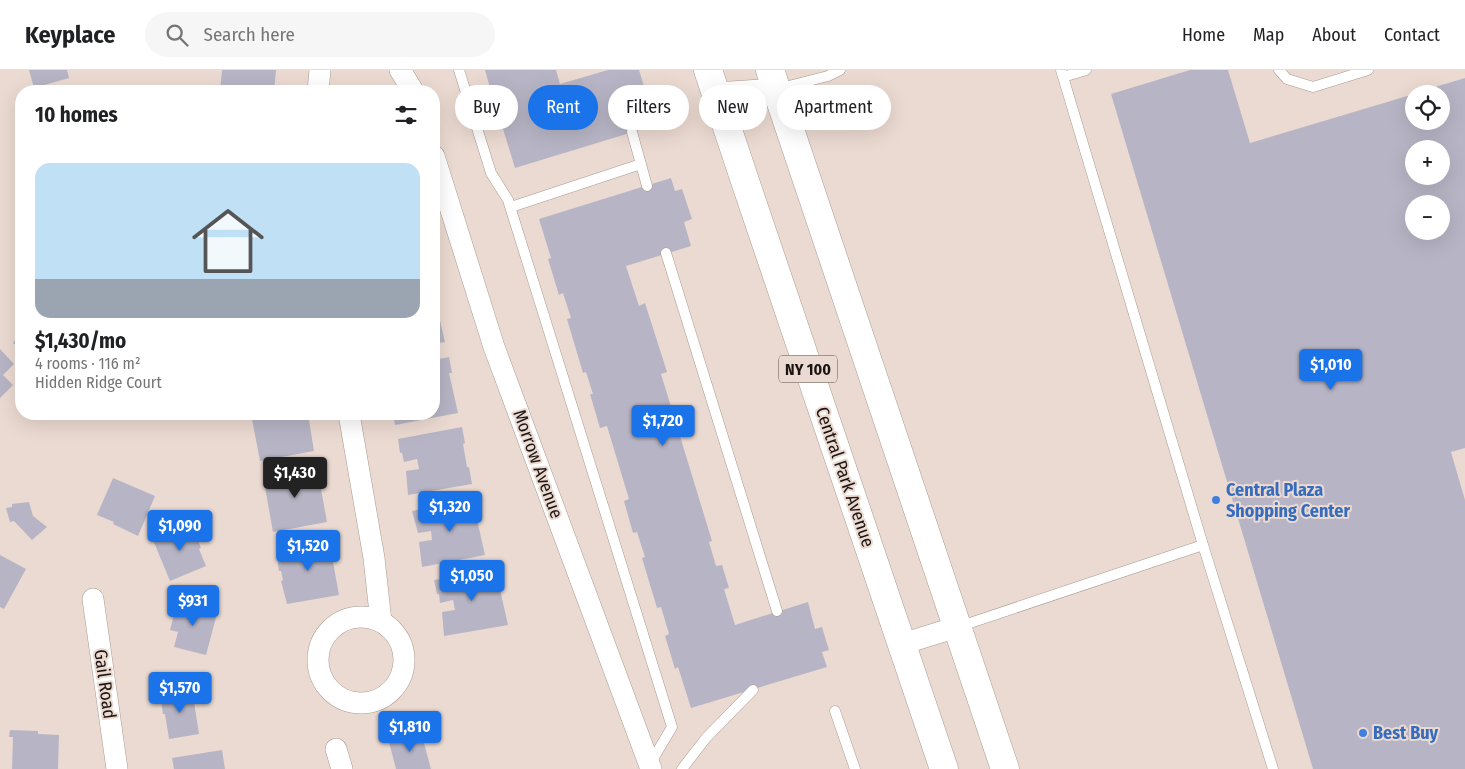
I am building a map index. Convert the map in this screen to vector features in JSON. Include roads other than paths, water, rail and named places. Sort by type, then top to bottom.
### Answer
[{"type":"main road","points":[[773,80],[1005,769]]},
{"type":"main road","name":"Central Park Avenue","points":[[712,82],[944,769]]},
{"type":"street","points":[[319,85],[320,70]]},
{"type":"street","points":[[400,70],[409,85]]},
{"type":"street","points":[[712,82],[773,80]]},
{"type":"street","name":"Morrow Avenue","points":[[440,175],[494,347],[650,767]]},
{"type":"street","points":[[349,420],[374,558],[381,622],[394,633],[402,648],[404,665],[398,681],[388,694],[373,702],[356,703],[340,698],[327,688],[319,672],[318,656],[323,640],[334,627],[349,619],[365,618],[381,622]]},
{"type":"street","name":"Gail Road","points":[[93,599],[117,769]]},
{"type":"street","points":[[902,644],[957,627]]},
{"type":"lane","points":[[459,70],[491,173],[508,200],[672,727],[650,767]]},
{"type":"lane","points":[[773,80],[828,76],[840,70]]},
{"type":"lane","points":[[1086,70],[1062,73],[1203,545],[1273,769]]},
{"type":"lane","points":[[1280,70],[1287,79],[1313,88],[1368,70]]},
{"type":"lane","points":[[632,132],[647,186]]},
{"type":"lane","points":[[510,207],[641,164]]},
{"type":"lane","points":[[666,253],[777,612]]},
{"type":"lane","points":[[957,627],[1203,545]]},
{"type":"lane","points":[[682,769],[706,738],[753,690]]},
{"type":"lane","points":[[835,711],[854,769]]},
{"type":"place","name":"Central Plaza Shopping Center","points":[[1216,500]]},
{"type":"place","name":"Best Buy","points":[[1363,733]]}]
